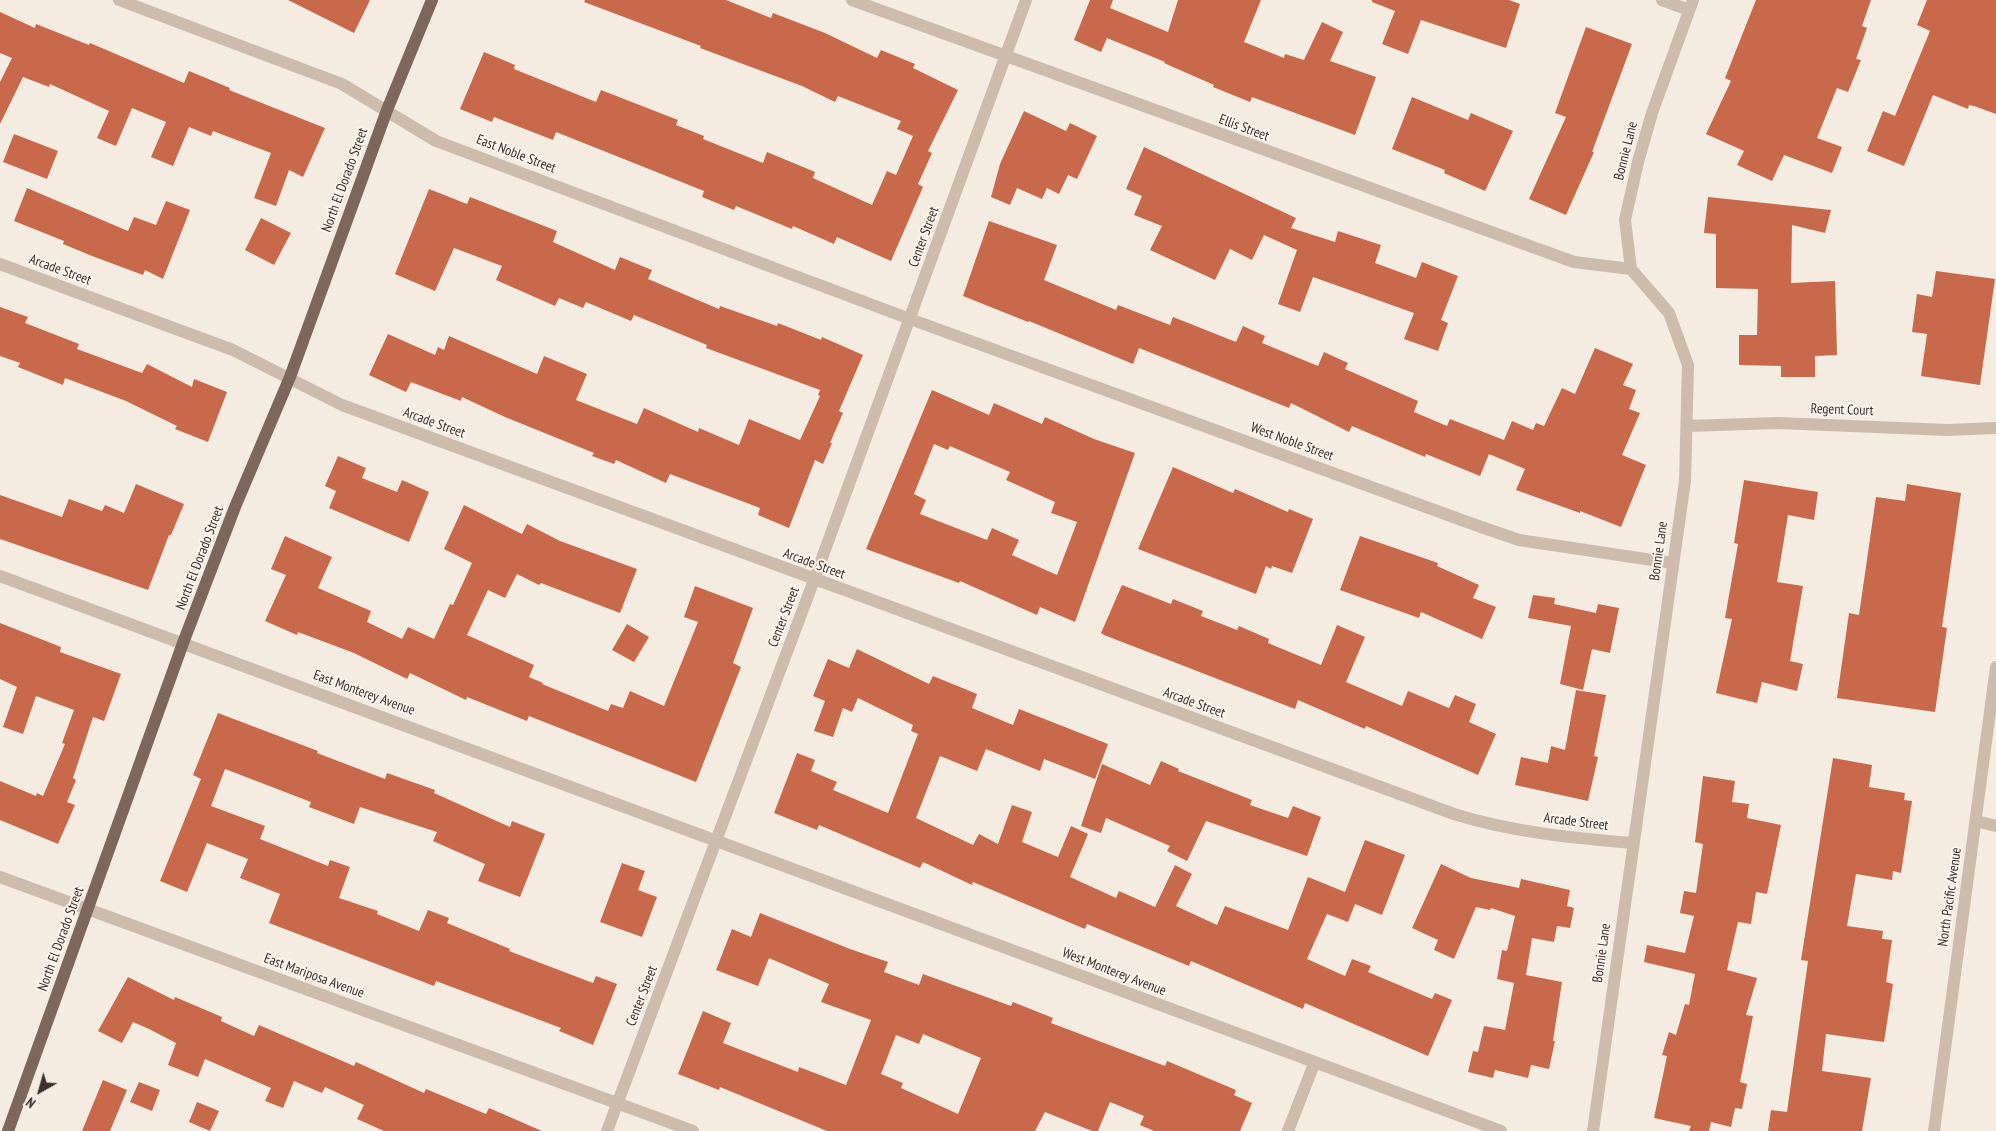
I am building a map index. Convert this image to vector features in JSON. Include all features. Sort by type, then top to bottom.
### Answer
[{"type":"main road","name":"North El Dorado Street","points":[[8,1131],[183,642],[235,507],[290,377],[387,110],[432,0]]},
{"type":"street","name":"East Noble Street","points":[[120,0],[342,84],[436,141],[910,319]]},
{"type":"street","name":"Ellis Street","points":[[852,0],[1574,262],[1631,269]]},
{"type":"street","name":"Center Street","points":[[607,1131],[814,580],[1026,0]]},
{"type":"street","points":[[1662,0],[1691,5]]},
{"type":"street","name":"Bonnie Lane","points":[[1593,1131],[1632,843],[1685,480],[1687,426],[1688,365],[1669,313],[1631,269],[1625,220],[1638,162],[1652,113],[1691,5]]},
{"type":"street","name":"Arcade Street","points":[[0,264],[233,350],[290,377],[342,405],[814,580],[1472,820],[1578,838],[1632,843]]},
{"type":"street","name":"West Noble Street","points":[[910,319],[1519,540],[1672,563]]},
{"type":"street","name":"Regent Court","points":[[1687,426],[1778,423],[1947,430],[1996,428]]},
{"type":"street","name":"East Monterey Avenue","points":[[0,576],[183,642],[716,841]]},
{"type":"street","name":"North Pacific Avenue","points":[[1934,1131],[1996,667]]},
{"type":"street","points":[[1976,821],[1996,826]]},
{"type":"street","name":"West Monterey Avenue","points":[[716,841],[1314,1064],[1501,1131]]},
{"type":"street","name":"East Mariposa Avenue","points":[[0,877],[693,1131]]},
{"type":"street","points":[[1288,1131],[1314,1064]]},
{"type":"building","points":[[288,0],[370,0],[354,33]]},
{"type":"building","points":[[585,0],[726,0],[771,18],[773,13],[825,33],[877,58],[881,50],[915,64],[913,68],[958,90],[928,151],[932,153],[918,184],[923,187],[891,261],[837,237],[834,244],[793,226],[792,229],[736,206],[734,210],[702,197],[704,191],[556,132],[553,140],[494,117],[492,122],[460,109],[484,52],[515,65],[514,69],[596,102],[601,90],[678,120],[676,125],[704,136],[703,139],[763,163],[767,152],[815,172],[813,178],[872,205],[887,171],[896,175],[913,136],[897,129],[901,121],[838,96],[835,102],[802,86],[700,48],[701,46],[584,2]]},
{"type":"building","points":[[1090,0],[1113,0],[1110,8],[1168,32],[1178,0],[1261,0],[1244,42],[1284,58],[1285,54],[1304,60],[1322,22],[1343,32],[1330,61],[1376,77],[1355,135],[1252,97],[1250,102],[1213,87],[1214,85],[1165,62],[1107,38],[1101,52],[1074,40]]},
{"type":"building","points":[[1372,0],[1509,0],[1520,4],[1506,48],[1421,20],[1408,54],[1382,44],[1395,11],[1372,2]]},
{"type":"building","points":[[1756,0],[1871,0],[1862,26],[1867,28],[1856,59],[1861,60],[1848,92],[1837,88],[1817,138],[1842,147],[1832,173],[1784,155],[1772,181],[1737,165],[1744,151],[1706,134],[1731,81],[1725,78]]},
{"type":"building","points":[[1927,0],[1996,0],[1996,114],[1969,105],[1968,109],[1933,95],[1904,166],[1867,151],[1883,111],[1895,116],[1930,31],[1917,25]]},
{"type":"building","points":[[0,12],[35,28],[36,24],[89,45],[90,43],[184,83],[189,71],[230,88],[229,90],[325,128],[303,177],[289,170],[276,206],[254,198],[271,153],[213,131],[211,136],[189,127],[173,166],[151,157],[166,122],[132,108],[116,146],[97,138],[109,111],[50,84],[49,87],[23,77],[0,124],[0,82],[12,58],[0,53]]},
{"type":"building","points":[[1586,27],[1632,44],[1592,152],[1594,152],[1566,215],[1529,199],[1566,117],[1555,113]]},
{"type":"building","points":[[1412,97],[1468,120],[1471,113],[1513,131],[1485,191],[1444,173],[1445,170],[1392,149]]},
{"type":"building","points":[[1024,111],[1066,131],[1070,123],[1097,136],[1077,179],[1068,175],[1059,194],[1047,188],[1042,199],[1017,188],[1010,205],[991,197],[1000,164]]},
{"type":"building","points":[[14,134],[58,151],[47,179],[3,162]]},
{"type":"building","points":[[1144,147],[1296,218],[1291,228],[1335,242],[1338,231],[1381,245],[1375,263],[1416,278],[1422,262],[1458,276],[1441,320],[1448,323],[1438,351],[1404,339],[1414,313],[1313,277],[1300,312],[1278,304],[1297,250],[1264,235],[1252,260],[1230,249],[1215,280],[1150,250],[1162,226],[1134,215],[1142,196],[1126,189]]},
{"type":"building","points":[[27,188],[128,231],[134,217],[156,225],[166,201],[190,210],[163,279],[145,270],[143,275],[92,256],[63,244],[64,241],[14,221]]},
{"type":"building","points":[[429,189],[467,204],[470,197],[557,231],[553,242],[615,270],[620,257],[652,270],[648,279],[719,309],[720,306],[777,326],[778,323],[821,340],[822,337],[863,355],[839,411],[843,413],[830,443],[832,443],[823,464],[815,460],[789,528],[758,515],[760,508],[670,474],[666,483],[616,460],[614,464],[592,456],[594,453],[505,417],[462,397],[461,401],[411,382],[406,392],[369,375],[388,334],[435,355],[438,347],[444,350],[449,336],[537,374],[544,356],[587,374],[576,400],[637,424],[644,408],[698,432],[699,428],[739,445],[749,419],[800,440],[820,396],[818,395],[820,390],[706,348],[707,345],[634,315],[631,321],[586,302],[583,308],[559,298],[555,306],[496,280],[502,266],[454,248],[435,291],[395,274]]},
{"type":"building","points":[[1708,197],[1831,210],[1825,233],[1792,225],[1791,283],[1835,281],[1837,355],[1815,356],[1815,377],[1781,377],[1781,366],[1739,365],[1739,335],[1757,335],[1758,289],[1716,288],[1716,234],[1704,233]]},
{"type":"building","points":[[261,218],[291,233],[274,265],[245,250]]},
{"type":"building","points":[[989,221],[1057,245],[1044,280],[1116,310],[1118,305],[1170,325],[1173,317],[1236,342],[1243,326],[1265,336],[1262,343],[1318,366],[1324,352],[1348,363],[1345,369],[1418,401],[1414,412],[1447,426],[1450,419],[1504,440],[1512,421],[1533,430],[1536,423],[1544,426],[1562,388],[1575,394],[1595,348],[1633,364],[1623,385],[1636,390],[1629,409],[1640,413],[1622,455],[1646,465],[1621,527],[1516,490],[1525,469],[1489,454],[1480,476],[1426,454],[1425,457],[1352,426],[1349,432],[1291,403],[1289,408],[1139,348],[1133,364],[963,296]]},
{"type":"building","points":[[1936,271],[1995,279],[1980,385],[1921,376],[1927,334],[1912,332],[1917,294],[1932,297]]},
{"type":"building","points":[[0,307],[28,317],[25,323],[79,344],[77,349],[142,373],[147,364],[192,387],[194,379],[227,392],[208,442],[175,429],[177,426],[126,401],[65,378],[63,385],[18,367],[20,363],[0,356]]},
{"type":"building","points":[[932,390],[989,415],[994,403],[1042,424],[1045,417],[1094,439],[1135,453],[1075,622],[1040,607],[1037,615],[960,581],[959,583],[866,549]],"holes":[[[934,444],[948,450],[950,446],[1010,472],[1006,480],[1055,502],[1051,513],[1077,522],[1057,575],[1012,555],[1019,540],[992,528],[987,540],[920,514],[926,500],[914,494]]]},
{"type":"building","points":[[338,456],[366,468],[362,478],[397,492],[402,480],[429,492],[409,542],[329,508],[336,491],[325,486]]},
{"type":"building","points":[[1173,467],[1233,493],[1235,489],[1288,512],[1289,509],[1313,519],[1292,573],[1272,566],[1271,569],[1266,566],[1256,594],[1138,549]]},
{"type":"building","points":[[1744,480],[1818,492],[1814,520],[1788,515],[1777,582],[1803,586],[1790,661],[1803,664],[1797,691],[1762,682],[1757,703],[1716,693],[1732,619],[1725,618],[1738,544],[1734,543]]},
{"type":"building","points":[[136,484],[184,504],[171,535],[169,535],[148,590],[0,539],[0,495],[62,517],[69,499],[102,511],[105,505],[124,513]]},
{"type":"building","points":[[1907,484],[1961,493],[1942,627],[1947,628],[1935,712],[1837,698],[1849,613],[1859,615],[1876,497],[1905,501]]},
{"type":"building","points":[[464,505],[522,534],[527,524],[560,541],[637,569],[620,613],[541,583],[539,585],[517,574],[505,598],[488,590],[467,635],[534,665],[529,677],[608,711],[611,704],[623,708],[630,691],[664,706],[698,622],[684,617],[695,586],[753,608],[733,663],[741,667],[696,782],[529,716],[527,721],[467,697],[466,700],[410,673],[407,679],[354,653],[298,632],[297,635],[265,621],[286,575],[271,569],[285,536],[332,557],[318,588],[371,611],[367,622],[402,639],[408,627],[434,639],[450,604],[453,605],[472,563],[444,549]]},
{"type":"building","points":[[1360,536],[1438,563],[1437,566],[1479,585],[1473,598],[1496,607],[1482,639],[1421,612],[1419,618],[1340,590]]},
{"type":"building","points":[[1122,585],[1171,604],[1173,599],[1203,611],[1201,616],[1237,630],[1239,626],[1269,639],[1268,643],[1321,665],[1337,625],[1365,637],[1346,682],[1402,706],[1408,691],[1449,708],[1455,695],[1476,704],[1469,722],[1496,734],[1478,775],[1366,726],[1365,729],[1298,700],[1295,709],[1104,635],[1101,633]]},
{"type":"building","points":[[1533,595],[1555,598],[1554,604],[1596,613],[1598,604],[1619,608],[1610,653],[1592,649],[1583,690],[1560,684],[1571,626],[1528,618]]},
{"type":"building","points":[[0,623],[61,647],[60,652],[121,674],[104,721],[93,717],[73,778],[76,780],[67,802],[75,805],[58,844],[0,820],[0,781],[36,796],[37,793],[43,796],[65,744],[62,743],[74,710],[36,696],[23,734],[3,727],[17,687],[0,679]]},
{"type":"building","points":[[627,624],[649,637],[634,662],[612,650]]},
{"type":"building","points":[[857,649],[929,684],[933,676],[977,694],[972,708],[1013,725],[1019,709],[1108,744],[1095,779],[1044,759],[1040,771],[986,749],[977,771],[940,756],[916,818],[973,845],[979,834],[998,844],[1012,805],[1032,812],[1022,842],[1058,857],[1071,826],[1088,834],[1070,877],[1116,898],[1119,891],[1155,907],[1175,865],[1192,874],[1176,906],[1217,925],[1225,906],[1288,930],[1308,877],[1345,892],[1365,840],[1405,855],[1382,915],[1355,904],[1348,922],[1327,914],[1307,959],[1345,976],[1352,959],[1371,966],[1368,972],[1432,999],[1435,993],[1452,1000],[1428,1056],[1305,1003],[1303,1009],[1191,961],[1189,966],[1087,924],[1085,929],[973,882],[972,885],[923,862],[920,868],[819,825],[817,830],[774,813],[797,753],[815,760],[811,771],[837,782],[833,790],[888,813],[918,734],[911,731],[913,725],[858,698],[852,712],[843,708],[833,737],[814,731],[825,701],[813,696],[828,659],[849,668]]},
{"type":"building","points":[[1576,690],[1606,695],[1594,756],[1598,757],[1588,801],[1515,785],[1521,757],[1548,763],[1551,746],[1565,750]]},
{"type":"building","points":[[218,713],[385,779],[387,773],[435,790],[434,793],[510,827],[512,821],[545,834],[520,897],[478,881],[485,864],[433,841],[437,832],[360,807],[354,824],[309,807],[311,802],[225,769],[211,806],[265,826],[260,839],[328,866],[330,860],[350,867],[339,898],[378,911],[377,914],[419,931],[428,910],[449,918],[447,923],[510,949],[509,951],[593,983],[596,976],[617,984],[593,1045],[559,1031],[561,1028],[436,981],[434,986],[269,923],[280,894],[240,878],[248,859],[207,843],[187,892],[160,881],[201,779],[193,775]]},
{"type":"building","points":[[1833,758],[1872,765],[1869,787],[1905,793],[1904,800],[1912,801],[1901,873],[1893,871],[1892,880],[1856,874],[1847,926],[1883,931],[1882,939],[1892,940],[1886,982],[1893,984],[1884,1042],[1826,1034],[1822,1071],[1871,1078],[1862,1131],[1768,1131],[1771,1110],[1787,1112],[1808,961],[1801,960]]},
{"type":"building","points":[[1161,761],[1179,769],[1178,771],[1252,800],[1250,805],[1288,818],[1293,806],[1321,817],[1307,856],[1206,821],[1187,861],[1167,851],[1170,846],[1106,818],[1101,833],[1081,826],[1102,764],[1150,785]]},
{"type":"building","points":[[1703,776],[1735,781],[1732,802],[1749,804],[1747,818],[1781,825],[1767,894],[1756,892],[1751,924],[1738,922],[1727,970],[1757,978],[1746,1015],[1753,1016],[1740,1082],[1747,1084],[1742,1109],[1735,1108],[1731,1127],[1711,1122],[1709,1131],[1689,1131],[1691,1126],[1654,1118],[1667,1056],[1662,1055],[1669,1032],[1676,1035],[1685,1004],[1689,1005],[1695,974],[1644,962],[1647,945],[1685,953],[1694,916],[1680,913],[1684,891],[1696,893],[1703,844],[1695,842]]},
{"type":"building","points":[[622,863],[645,871],[638,890],[657,897],[642,937],[600,922]]},
{"type":"building","points":[[1441,864],[1471,878],[1519,888],[1521,879],[1570,890],[1567,906],[1574,908],[1570,928],[1557,926],[1554,942],[1532,938],[1526,975],[1562,982],[1553,1041],[1555,1041],[1549,1069],[1531,1065],[1528,1078],[1495,1070],[1493,1078],[1468,1072],[1473,1051],[1478,1052],[1484,1026],[1505,1030],[1514,983],[1497,979],[1502,950],[1507,951],[1515,916],[1491,908],[1490,910],[1476,907],[1454,959],[1434,950],[1438,940],[1412,928]]},
{"type":"building","points":[[760,913],[888,962],[884,972],[919,985],[923,974],[1011,1006],[1013,1002],[1053,1018],[1051,1023],[1165,1066],[1167,1061],[1236,1090],[1234,1095],[1252,1103],[1240,1131],[1154,1131],[1140,1125],[1144,1116],[1110,1102],[1098,1131],[1092,1131],[1045,1112],[1035,1131],[827,1131],[720,1087],[719,1090],[678,1074],[703,1011],[731,1023],[723,1043],[798,1072],[799,1067],[846,1085],[871,1020],[821,1002],[829,984],[769,958],[758,986],[716,970],[732,929],[751,937]],"holes":[[[923,1034],[981,1058],[958,1114],[901,1088],[903,1083],[881,1074],[896,1035],[919,1044]]]},
{"type":"building","points":[[128,977],[174,1000],[175,997],[222,1017],[221,1021],[254,1036],[259,1025],[354,1066],[356,1062],[424,1093],[426,1089],[486,1114],[489,1108],[542,1131],[384,1131],[357,1119],[364,1105],[325,1087],[322,1093],[294,1081],[283,1108],[265,1101],[271,1088],[205,1059],[198,1077],[168,1065],[176,1043],[149,1029],[133,1022],[122,1043],[98,1031]]},
{"type":"building","points":[[103,1080],[127,1090],[110,1131],[82,1131]]},
{"type":"building","points":[[139,1082],[160,1090],[152,1111],[130,1102]]},
{"type":"building","points":[[197,1102],[219,1111],[210,1131],[189,1122]]}]
